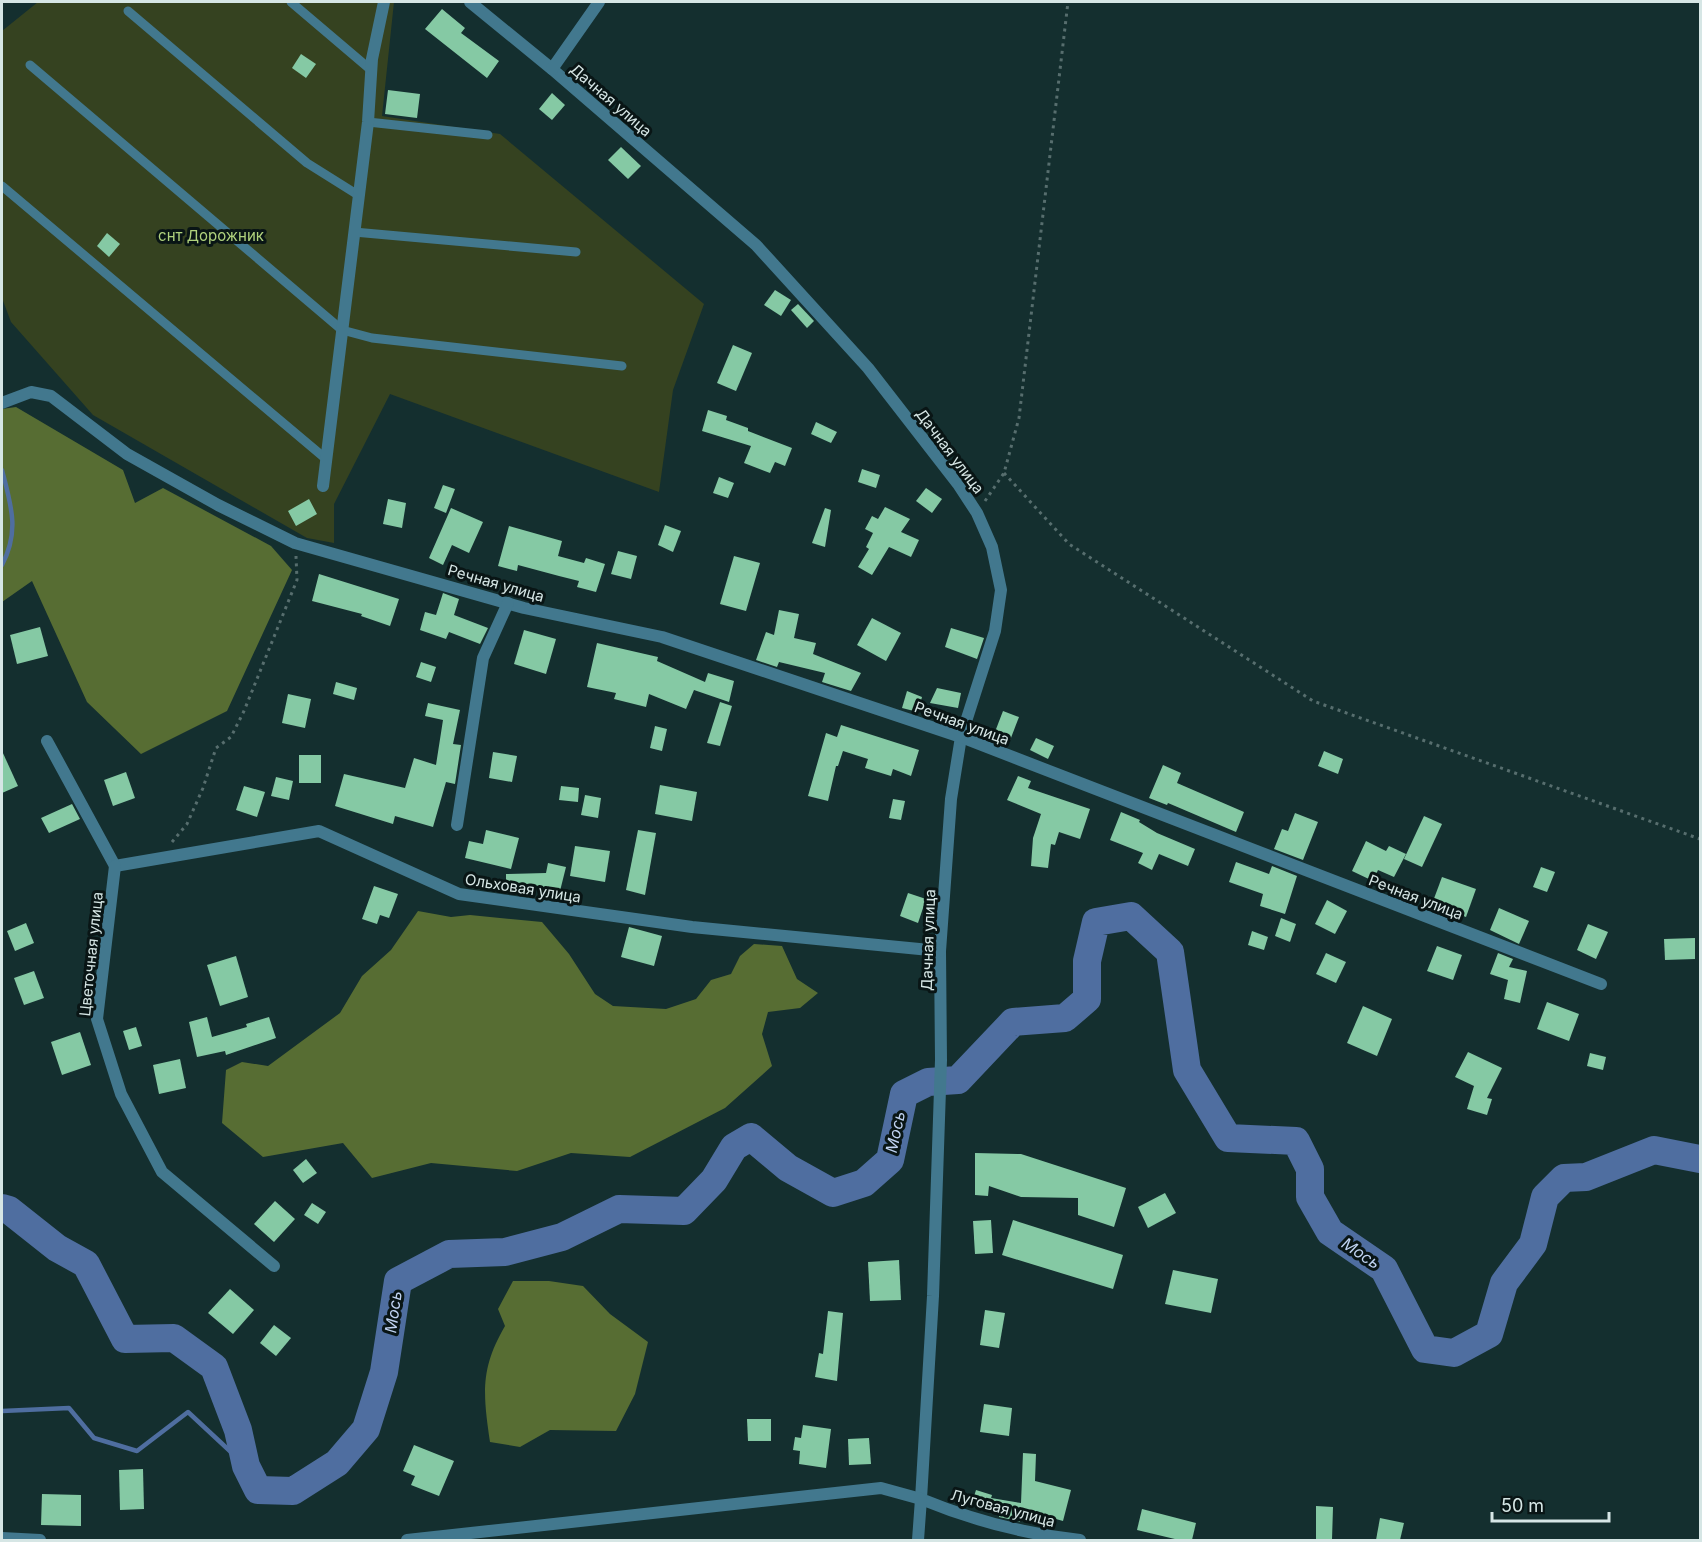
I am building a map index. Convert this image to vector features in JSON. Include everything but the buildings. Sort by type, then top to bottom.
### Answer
[{"type":"street","points":[[323,486],[368,122],[371,70],[384,2]]},
{"type":"street","name":"Дачная улица","points":[[470,2],[552,69],[756,245],[868,368],[958,484],[977,513],[992,547],[1000,590],[995,630],[961,737],[951,799],[940,951],[941,1060],[933,1296],[918,1540]]},
{"type":"street","points":[[552,69],[599,2]]},
{"type":"street","name":"Речная улица","points":[[2,403],[31,392],[51,396],[127,454],[218,505],[295,543],[508,603],[662,638],[961,737],[1601,984]]},
{"type":"street","points":[[457,825],[483,658],[508,603]]},
{"type":"street","points":[[47,741],[116,866]]},
{"type":"street","name":"Ольховая улица","points":[[116,866],[319,831],[459,894],[682,926],[940,951]]},
{"type":"street","name":"Цветочная улица","points":[[116,866],[97,1019],[121,1094],[162,1172],[274,1266]]},
{"type":"street","name":"Луговая улица","points":[[407,1540],[881,1488],[921,1499],[952,1512],[1039,1536],[1080,1540]]},
{"type":"street","points":[[2,1538],[40,1540]]},
{"type":"lane","points":[[291,2],[371,70]]},
{"type":"lane","points":[[128,11],[307,163],[358,195]]},
{"type":"lane","points":[[30,65],[342,330],[372,338],[622,366]]},
{"type":"lane","points":[[368,122],[488,135]]},
{"type":"lane","points":[[2,186],[326,459]]},
{"type":"lane","points":[[354,232],[576,252]]},
{"type":"path","points":[[977,513],[1004,473],[1019,418],[1068,2]]},
{"type":"path","points":[[1004,473],[1069,544],[1313,701],[1701,839]]},
{"type":"path","points":[[152,860],[187,824],[203,788],[216,748],[231,737],[244,711],[273,632],[297,580],[295,543]]},
{"type":"green space","name":"снт Дорожник","points":[[38,2],[394,2],[382,116],[500,134],[704,304],[673,390],[659,492],[390,394],[334,504],[334,543],[307,538],[93,415],[11,322],[2,298],[2,31]]},
{"type":"green space","points":[[16,407],[123,470],[135,503],[163,488],[271,546],[292,570],[227,711],[141,754],[87,702],[32,581],[2,602],[2,409]]},
{"type":"green space","points":[[418,911],[451,917],[470,915],[542,922],[569,954],[595,994],[613,1006],[666,1009],[696,999],[711,980],[731,974],[740,956],[754,944],[782,946],[797,979],[818,993],[800,1008],[768,1012],[762,1034],[772,1066],[725,1108],[630,1157],[571,1153],[517,1171],[431,1163],[372,1178],[343,1143],[263,1157],[222,1123],[226,1070],[242,1062],[268,1066],[340,1013],[362,976],[391,950]]},
{"type":"green space","points":[[513,1281],[549,1281],[583,1286],[610,1314],[648,1342],[635,1394],[616,1431],[550,1430],[520,1447],[490,1442],[485,1396],[487,1369],[505,1326],[498,1309]]},
{"type":"waterway","points":[[2,470],[12,518],[11,541],[2,565]]},
{"type":"waterway","name":"Мось","points":[[2,1208],[9,1210],[57,1248],[86,1264],[125,1339],[174,1338],[214,1367],[238,1430],[246,1466],[258,1490],[293,1491],[337,1463],[366,1429],[384,1372],[398,1281],[449,1254],[505,1252],[562,1237],[619,1209],[684,1211],[714,1180],[734,1147],[751,1137],[788,1168],[833,1193],[864,1183],[890,1160],[904,1094],[928,1082],[958,1080],[1013,1022],[1065,1018],[1087,999],[1087,961],[1096,922],[1131,916],[1170,952],[1187,1070],[1228,1138],[1296,1141],[1310,1169],[1310,1197],[1330,1232],[1384,1269],[1425,1349],[1454,1353],[1489,1334],[1504,1283],[1533,1244],[1545,1197],[1564,1178],[1586,1177],[1654,1150],[1700,1159]]},
{"type":"waterway","points":[[2,1411],[69,1408],[94,1438],[137,1451],[188,1412],[246,1466]]}]
